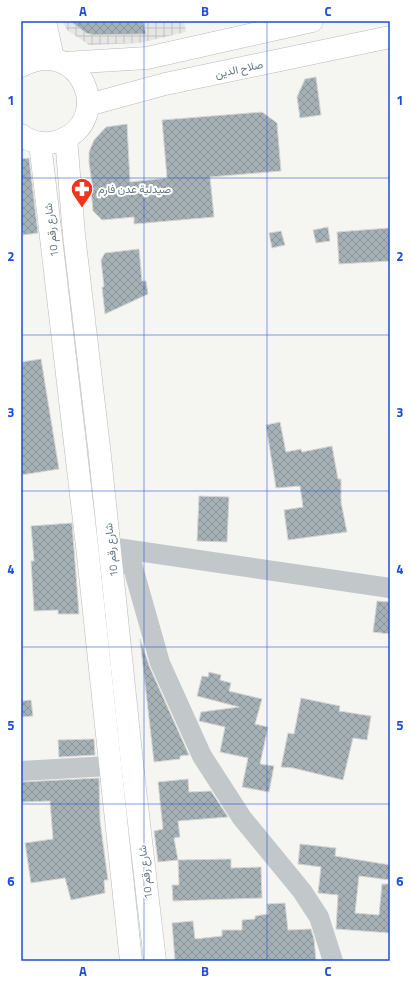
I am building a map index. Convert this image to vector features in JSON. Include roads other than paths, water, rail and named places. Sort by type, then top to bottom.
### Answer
[{"type":"main road","points":[[26,21],[43,62]]},
{"type":"main road","points":[[43,62],[45,21]]},
{"type":"main road","points":[[43,62],[147,58],[312,21]]},
{"type":"main road","name":"صلاح الدين","points":[[88,105],[165,84],[390,37]]},
{"type":"main road","points":[[31,139],[54,143],[66,138],[77,130],[85,118],[88,105],[87,91],[83,80],[75,70],[43,62]]},
{"type":"main road","name":"شارع رقم 10","points":[[66,138],[74,235],[119,549],[132,762],[155,961]]},
{"type":"main road","name":"شارع رقم 10","points":[[31,139],[87,546],[109,766],[131,961]]},
{"type":"street","points":[[87,546],[119,549],[390,588]]},
{"type":"street","points":[[119,549],[160,663],[202,756],[242,818],[302,891],[315,910],[319,917],[333,961]]},
{"type":"street","points":[[21,771],[109,766]]},
{"type":"place","name":"صيدلية عدن فارم","points":[[82,208]]}]
